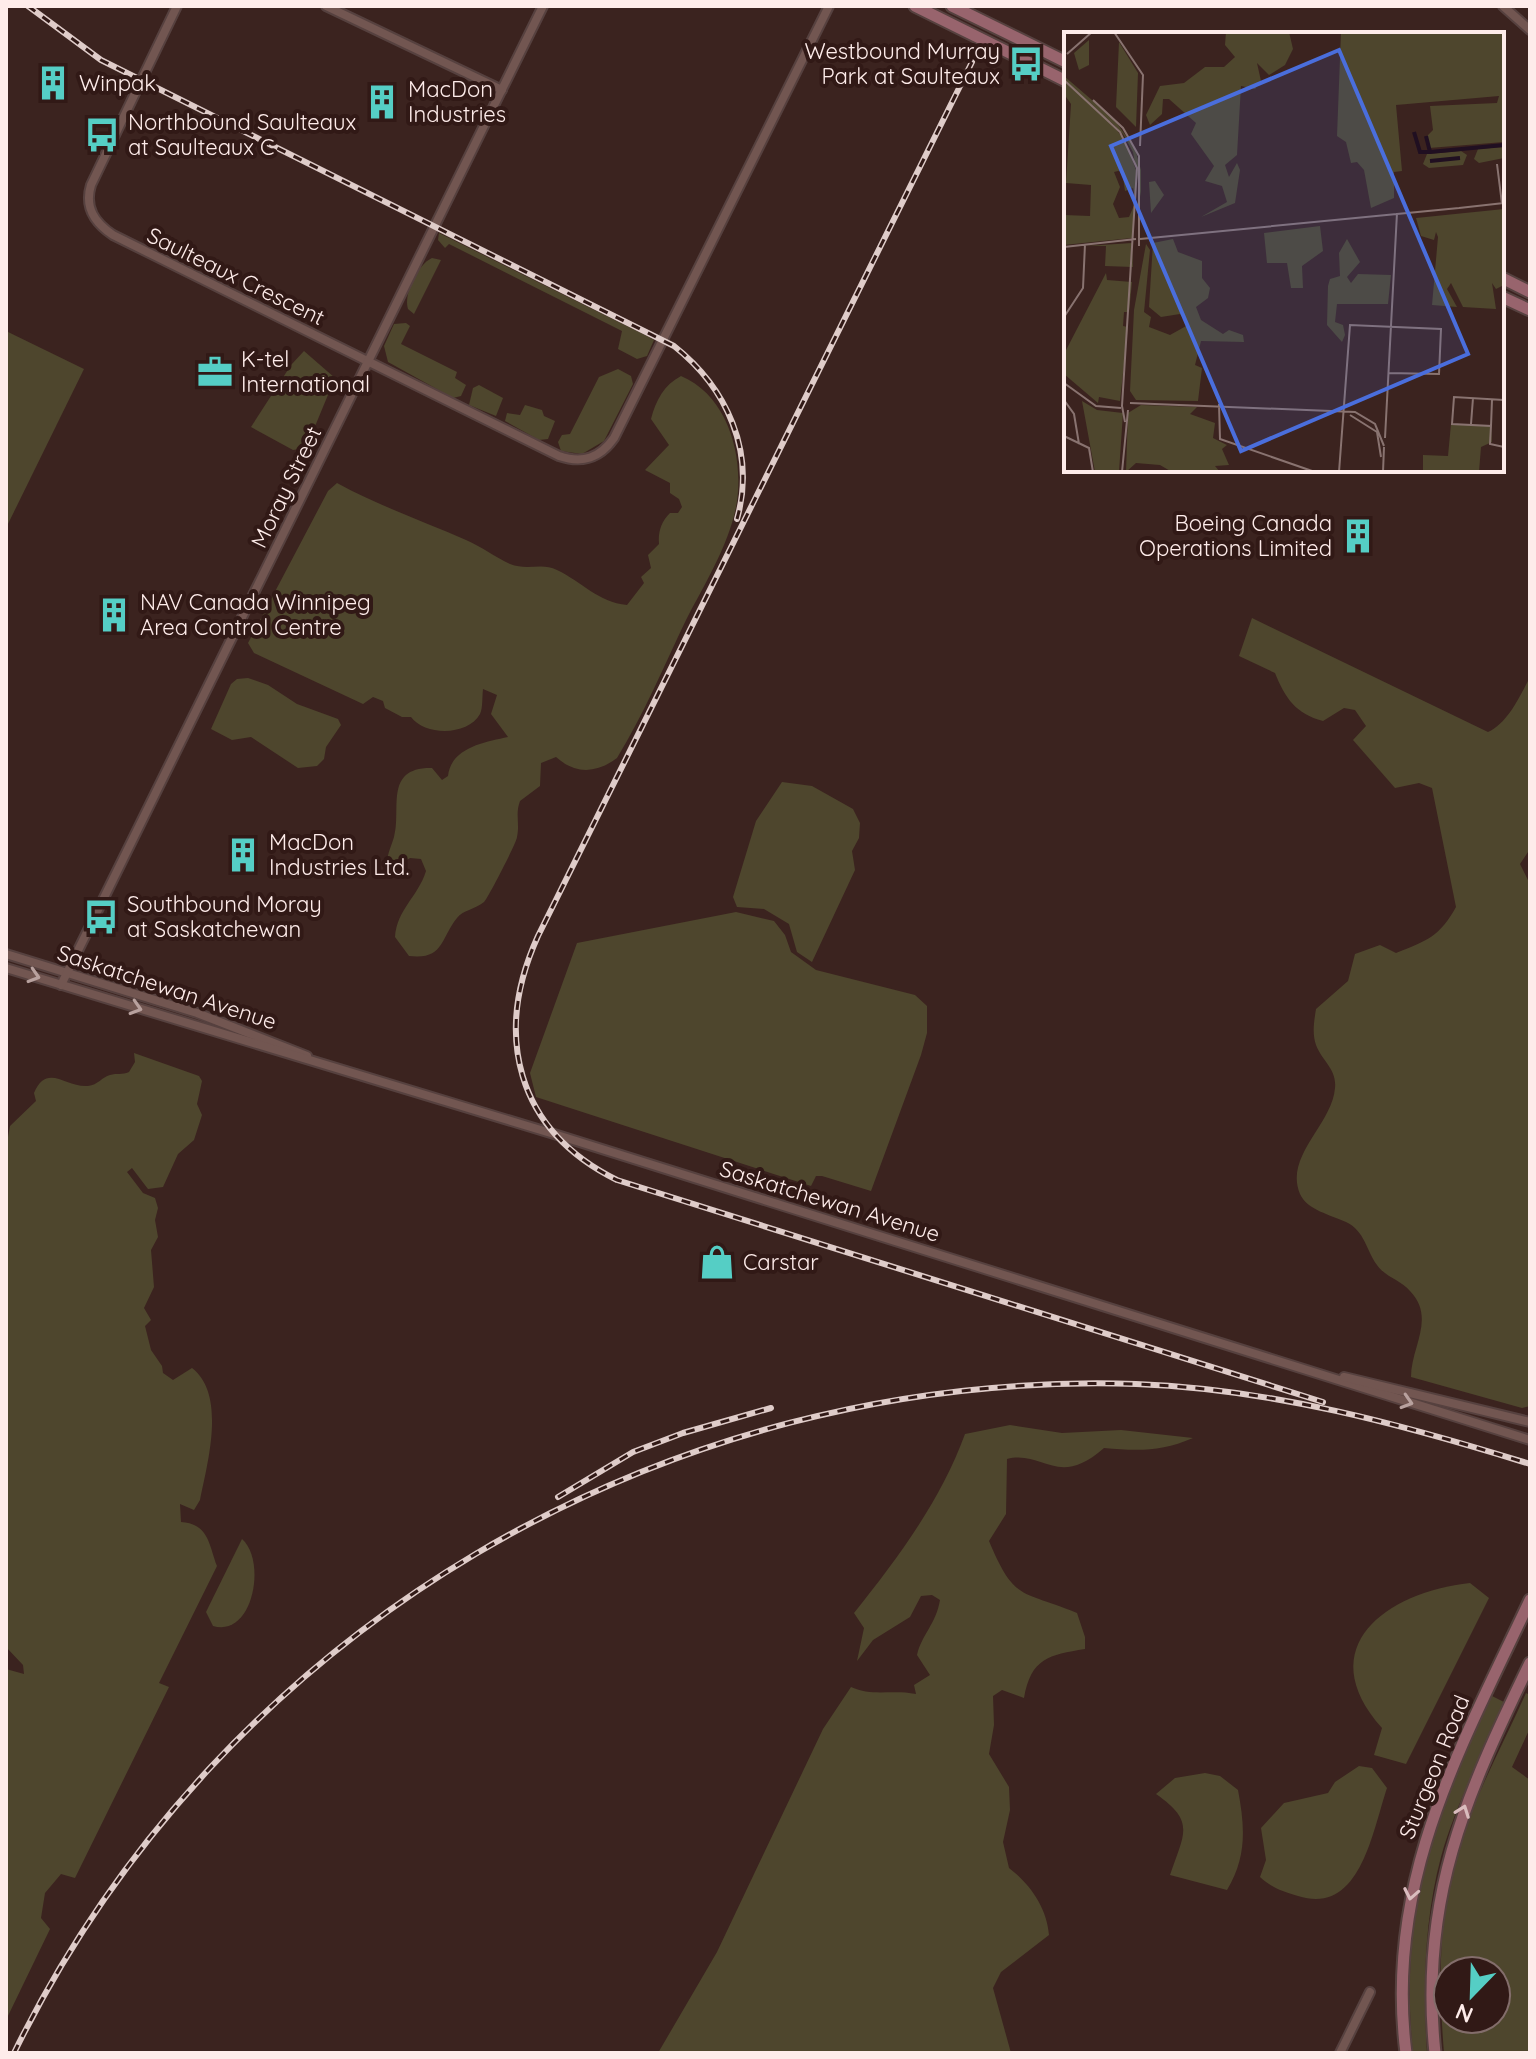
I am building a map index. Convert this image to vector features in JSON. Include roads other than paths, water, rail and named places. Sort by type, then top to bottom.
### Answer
[{"type":"main road","points":[[915,6],[1064,80]]},
{"type":"main road","points":[[952,6],[1064,61]]},
{"type":"main road","points":[[1019,57],[1041,50]]},
{"type":"main road","points":[[1504,279],[1530,292]]},
{"type":"main road","points":[[1504,298],[1530,310]]},
{"type":"main road","name":"Sturgeon Road","points":[[1406,2053],[1404,1951],[1421,1848],[1458,1751],[1530,1600]]},
{"type":"main road","name":"Sturgeon Road","points":[[1435,2053],[1432,1960],[1444,1874],[1468,1798],[1530,1663]]},
{"type":"street","name":"Saulteaux Crescent","points":[[177,6],[91,185],[91,213],[113,235],[559,456],[580,461],[603,452],[621,425],[829,6]]},
{"type":"street","points":[[326,6],[502,90]]},
{"type":"street","name":"Moray Street","points":[[61,985],[543,6]]},
{"type":"street","points":[[1503,6],[1530,30]]},
{"type":"street","name":"Saskatchewan Avenue","points":[[6,954],[197,1013],[287,1046],[315,1060]]},
{"type":"street","name":"Saskatchewan Avenue","points":[[6,968],[283,1054],[315,1060],[1334,1376],[1530,1422]]},
{"type":"street","name":"Saskatchewan Avenue","points":[[1334,1376],[1357,1387],[1530,1440]]},
{"type":"street","points":[[1340,2053],[1370,1992]]},
{"type":"railway","points":[[28,6],[101,60],[674,346],[709,381],[732,423],[743,470],[737,519]]},
{"type":"railway","points":[[972,62],[538,936],[524,973],[517,1009],[517,1044],[523,1076],[536,1107],[556,1135],[583,1159],[617,1180],[1323,1402]]},
{"type":"railway","points":[[14,2053],[103,1902],[211,1767],[336,1651],[476,1554],[629,1477],[791,1422],[961,1391],[1136,1384],[1237,1393],[1336,1411],[1433,1435],[1530,1464]]},
{"type":"railway","points":[[558,1497],[633,1452],[683,1433],[771,1408]]},
{"type":"place","name":"Westbound Murray Park at Saulteaux","points":[[1026,64]]},
{"type":"place","name":"Winpak","points":[[53,83]]},
{"type":"place","name":"MacDon Industries","points":[[382,102]]},
{"type":"place","name":"Northbound Saulteaux at Saulteaux C","points":[[102,135]]},
{"type":"place","name":"K-tel International","points":[[215,372]]},
{"type":"place","name":"Boeing Canada Operations Limited","points":[[1358,536]]},
{"type":"place","name":"NAV Canada Winnipeg Area Control Centre","points":[[114,615]]},
{"type":"place","name":"MacDon Industries Ltd.","points":[[243,855]]},
{"type":"place","name":"Southbound Moray at Saskatchewan","points":[[101,917]]},
{"type":"place","name":"Carstar","points":[[717,1262]]}]
